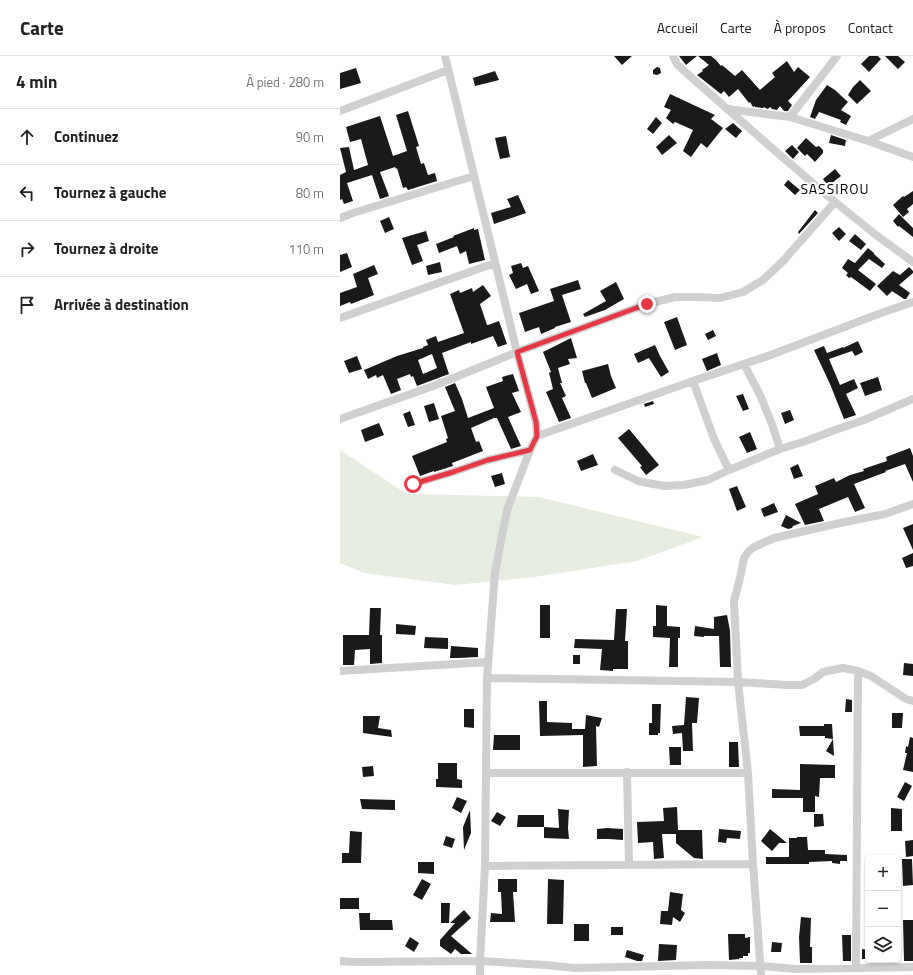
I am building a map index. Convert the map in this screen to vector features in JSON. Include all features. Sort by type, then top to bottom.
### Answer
[{"type":"street","points":[[445,56],[517,352],[536,422],[537,436],[530,450],[507,510],[495,572],[487,678],[485,866],[480,975]]},
{"type":"street","points":[[673,56],[677,64],[683,70],[835,202],[876,236],[913,262]]},
{"type":"street","points":[[790,116],[838,56]]},
{"type":"street","points":[[340,111],[448,70]]},
{"type":"street","points":[[727,109],[790,116],[868,140],[913,157]]},
{"type":"street","points":[[868,140],[913,119]]},
{"type":"street","points":[[340,218],[474,176]]},
{"type":"street","points":[[340,419],[436,385],[517,352],[647,304],[675,297],[720,298],[743,292],[763,280],[784,260],[835,202]]},
{"type":"street","points":[[340,318],[495,263]]},
{"type":"street","points":[[537,436],[768,356],[913,302]]},
{"type":"street","points":[[744,364],[761,397],[780,449]]},
{"type":"street","points":[[693,381],[714,439],[729,470]]},
{"type":"street","points":[[615,470],[638,481],[664,486],[684,485],[708,480],[780,449],[864,420],[913,399]]},
{"type":"street","points":[[413,484],[488,460],[530,450]]},
{"type":"street","points":[[761,975],[748,773],[738,682],[734,601],[744,558],[754,546],[774,538],[885,514],[913,504]]},
{"type":"street","points":[[340,671],[488,662]]},
{"type":"street","points":[[487,678],[738,682],[802,685],[814,679],[823,672],[843,668],[858,671],[871,676],[906,699],[913,701]]},
{"type":"street","points":[[856,967],[858,671]]},
{"type":"street","points":[[626,772],[629,865]]},
{"type":"street","points":[[486,773],[748,773]]},
{"type":"street","points":[[485,866],[753,864]]},
{"type":"street","points":[[340,961],[480,961],[545,965],[575,971],[669,966],[761,966],[795,969],[913,967]]},
{"type":"street","points":[[669,966],[669,975]]},
{"type":"shaded area","points":[[340,450],[407,494],[539,497],[703,537],[637,561],[534,577],[455,585],[364,573],[340,563]]},
{"type":"building","points":[[614,56],[632,56],[622,65]]},
{"type":"building","points":[[679,56],[697,56],[686,65]]},
{"type":"building","points":[[698,56],[711,56],[721,66],[722,65],[735,76],[742,70],[760,90],[775,77],[772,73],[787,61],[794,72],[798,67],[810,77],[788,101],[792,105],[788,111],[784,111],[780,106],[777,110],[770,107],[768,109],[765,107],[753,107],[738,89],[729,97],[724,91],[721,94],[697,75],[709,65]]},
{"type":"building","points":[[869,56],[878,56],[881,59],[869,72],[861,64]]},
{"type":"building","points":[[885,56],[898,56],[905,62],[898,69]]},
{"type":"building","points":[[657,67],[660,68],[661,73],[657,75],[653,74],[653,70]]},
{"type":"building","points":[[356,68],[361,83],[340,89],[340,73]]},
{"type":"building","points":[[495,71],[499,80],[475,86],[473,78]]},
{"type":"building","points":[[860,80],[871,91],[857,104],[848,95]]},
{"type":"building","points":[[827,85],[848,102],[841,110],[851,116],[846,125],[840,122],[841,120],[819,112],[815,119],[810,117],[816,100]]},
{"type":"building","points":[[670,94],[715,115],[711,119],[723,128],[707,148],[701,143],[691,157],[683,151],[693,130],[675,122],[673,124],[666,118],[671,110],[664,107]]},
{"type":"building","points":[[408,111],[419,146],[416,147],[421,164],[424,163],[428,175],[435,173],[437,181],[408,190],[406,187],[403,188],[397,168],[396,169],[395,167],[380,172],[389,196],[380,199],[372,175],[347,183],[353,201],[344,204],[342,199],[340,200],[340,175],[346,172],[340,148],[349,147],[354,170],[368,165],[361,139],[350,142],[346,127],[380,116],[393,156],[407,151],[396,115]]},
{"type":"building","points":[[656,117],[662,123],[653,134],[647,129]]},
{"type":"building","points":[[733,123],[742,131],[736,138],[725,129]]},
{"type":"building","points":[[669,135],[677,143],[662,155],[656,147]]},
{"type":"building","points":[[831,135],[846,140],[845,146],[829,143]]},
{"type":"building","points":[[506,136],[510,157],[500,159],[495,138]]},
{"type":"building","points":[[806,138],[816,147],[819,146],[823,150],[823,153],[815,162],[807,154],[805,156],[797,148]]},
{"type":"building","points":[[792,145],[799,152],[793,159],[785,151]]},
{"type":"building","points":[[835,169],[841,176],[828,186],[823,179]]},
{"type":"building","points":[[788,180],[800,190],[795,195],[784,185]]},
{"type":"building","points":[[913,191],[913,204],[907,209],[909,212],[903,217],[893,205],[903,196],[904,197]]},
{"type":"building","points":[[518,195],[526,213],[494,224],[491,213],[511,207],[507,199]]},
{"type":"building","points":[[815,210],[818,213],[799,234],[798,232]]},
{"type":"building","points":[[899,214],[913,228],[913,237],[899,226],[898,227],[893,221]]},
{"type":"building","points":[[389,217],[394,229],[385,233],[380,221]]},
{"type":"building","points":[[839,227],[846,234],[839,241],[832,233]]},
{"type":"building","points":[[474,228],[474,230],[478,229],[485,260],[469,264],[466,251],[460,254],[457,246],[439,253],[436,244]]},
{"type":"building","points":[[426,231],[429,241],[417,245],[423,261],[412,265],[402,238]]},
{"type":"building","points":[[855,234],[866,244],[861,250],[849,241]]},
{"type":"building","points":[[868,248],[885,264],[882,268],[869,259],[858,270],[876,284],[870,291],[851,277],[849,278],[846,275],[848,273],[842,268],[848,259],[855,263]]},
{"type":"building","points":[[347,253],[352,267],[340,272],[340,255]]},
{"type":"building","points":[[440,262],[442,272],[428,275],[426,266]]},
{"type":"building","points":[[521,263],[523,268],[528,266],[539,291],[531,294],[527,284],[516,289],[509,275],[513,273],[511,266]]},
{"type":"building","points":[[374,265],[378,274],[368,278],[374,295],[351,304],[350,302],[340,306],[340,293],[357,287],[353,274]]},
{"type":"building","points":[[909,267],[913,273],[899,285],[910,293],[906,299],[892,291],[887,296],[877,286],[893,271],[900,275]]},
{"type":"building","points":[[578,280],[581,289],[562,295],[571,322],[555,327],[541,334],[539,327],[525,332],[519,313],[554,301],[550,289]]},
{"type":"building","points":[[616,282],[624,299],[605,310],[585,317],[583,314],[606,301],[600,291]]},
{"type":"building","points":[[483,285],[491,296],[480,304],[487,325],[499,321],[507,344],[498,347],[493,336],[471,344],[471,342],[442,353],[449,374],[417,386],[413,376],[411,377],[410,374],[397,379],[401,390],[391,394],[383,375],[377,378],[376,375],[368,379],[364,370],[397,356],[423,348],[428,345],[426,340],[436,336],[438,342],[464,333],[450,294],[459,290],[460,293],[472,288],[473,292]],"holes":[[[432,354],[437,368],[423,374],[418,360]]]},
{"type":"building","points":[[677,317],[687,345],[675,350],[664,322]]},
{"type":"building","points":[[713,330],[716,336],[708,340],[705,334]]},
{"type":"building","points":[[571,338],[577,358],[568,359],[570,364],[558,368],[562,383],[560,383],[566,396],[562,398],[571,418],[559,422],[546,392],[553,389],[549,373],[551,372],[543,352]]},
{"type":"building","points":[[858,341],[863,352],[855,356],[852,351],[829,359],[840,385],[854,379],[858,388],[846,394],[856,415],[844,419],[814,350],[824,346],[827,353]]},
{"type":"building","points":[[655,345],[669,372],[661,377],[649,358],[638,363],[634,354]]},
{"type":"building","points":[[717,353],[721,365],[707,371],[702,359]]},
{"type":"building","points":[[357,356],[362,369],[349,373],[344,361]]},
{"type":"building","points":[[608,364],[616,388],[592,398],[585,383],[582,371]]},
{"type":"building","points":[[513,374],[519,391],[512,393],[521,412],[508,417],[521,446],[511,449],[497,418],[494,418],[471,428],[476,442],[479,441],[483,451],[452,463],[453,466],[420,476],[412,456],[447,442],[446,439],[448,438],[441,416],[455,411],[445,387],[455,383],[468,418],[494,408],[486,387],[503,381],[502,377]]},
{"type":"building","points":[[878,377],[882,390],[865,396],[860,383]]},
{"type":"building","points":[[743,394],[749,409],[743,411],[736,396]]},
{"type":"building","points":[[653,401],[654,404],[645,407],[644,404]]},
{"type":"building","points":[[434,403],[439,419],[429,422],[424,406]]},
{"type":"building","points":[[790,410],[794,420],[785,424],[781,413]]},
{"type":"building","points":[[410,411],[415,425],[408,427],[403,414]]},
{"type":"building","points":[[379,423],[384,435],[365,442],[361,430]]},
{"type":"building","points":[[629,429],[659,465],[646,475],[640,467],[642,466],[618,438]]},
{"type":"building","points":[[750,432],[757,449],[747,453],[739,437]]},
{"type":"building","points":[[910,448],[913,456],[913,482],[905,464],[885,471],[886,472],[854,484],[865,508],[855,512],[848,497],[819,509],[824,521],[805,525],[795,504],[818,494],[815,486],[834,478],[836,482],[850,475],[864,471],[863,469],[887,461],[886,457]]},
{"type":"building","points":[[593,454],[598,465],[581,471],[577,461]]},
{"type":"building","points":[[798,464],[803,476],[794,479],[790,468]]},
{"type":"building","points":[[502,473],[505,484],[495,487],[491,476]]},
{"type":"building","points":[[737,486],[746,507],[737,511],[729,489]]},
{"type":"building","points":[[774,503],[778,512],[764,517],[761,509]]},
{"type":"building","points":[[786,515],[801,523],[788,529],[781,526]]},
{"type":"building","points":[[913,524],[913,550],[903,528]]},
{"type":"building","points":[[913,553],[913,566],[906,568],[902,558]]},
{"type":"building","points":[[540,605],[550,605],[550,638],[540,638]]},
{"type":"building","points":[[656,605],[667,606],[667,626],[680,627],[680,638],[678,638],[678,667],[669,667],[670,638],[653,637],[653,626],[656,626]]},
{"type":"building","points":[[370,608],[381,608],[380,635],[382,635],[382,663],[370,664],[370,649],[355,650],[354,665],[343,665],[343,635],[369,635]]},
{"type":"building","points":[[616,609],[627,609],[625,641],[628,641],[628,669],[613,669],[613,671],[600,670],[602,649],[574,648],[575,639],[614,640]]},
{"type":"building","points":[[727,615],[730,631],[731,667],[720,667],[719,636],[694,636],[695,626],[714,629],[714,617]]},
{"type":"building","points":[[396,624],[416,626],[415,635],[396,634]]},
{"type":"building","points":[[425,637],[448,638],[448,649],[424,648]]},
{"type":"building","points":[[451,646],[478,648],[478,657],[450,658]]},
{"type":"building","points":[[573,655],[580,655],[580,664],[573,664]]},
{"type":"building","points":[[904,663],[913,664],[913,676],[903,675]]},
{"type":"building","points":[[686,697],[699,698],[697,723],[692,723],[693,751],[683,751],[682,733],[673,734],[672,726],[684,725]]},
{"type":"building","points":[[846,699],[852,700],[852,712],[845,712]]},
{"type":"building","points":[[539,701],[547,701],[547,722],[572,723],[572,729],[585,729],[586,715],[602,718],[599,727],[596,726],[597,766],[583,767],[583,735],[540,736]]},
{"type":"building","points":[[652,704],[661,704],[660,733],[658,733],[658,735],[649,735],[649,723],[652,723]]},
{"type":"building","points":[[464,709],[474,709],[474,728],[464,727]]},
{"type":"building","points":[[892,713],[903,713],[902,728],[892,728]]},
{"type":"building","points":[[363,716],[380,716],[378,728],[391,730],[392,737],[363,733]]},
{"type":"building","points":[[824,724],[832,724],[833,739],[825,738],[825,736],[800,736],[799,726],[824,726]]},
{"type":"building","points":[[494,735],[520,735],[520,750],[493,750]]},
{"type":"building","points":[[910,737],[913,738],[913,772],[903,770],[907,753],[905,753],[906,746],[908,747]]},
{"type":"building","points":[[833,739],[834,756],[826,751]]},
{"type":"building","points":[[729,742],[738,742],[739,767],[729,767]]},
{"type":"building","points":[[669,747],[681,747],[681,765],[670,765]]},
{"type":"building","points":[[438,763],[457,763],[457,779],[462,780],[462,788],[436,787],[436,779],[438,779]]},
{"type":"building","points":[[800,764],[835,765],[835,778],[820,778],[819,797],[815,796],[815,812],[803,812],[803,798],[772,798],[772,789],[800,790]]},
{"type":"building","points":[[373,766],[374,776],[363,777],[362,767]]},
{"type":"building","points":[[905,782],[912,786],[904,801],[897,797]]},
{"type":"building","points":[[457,797],[467,801],[461,813],[452,808]]},
{"type":"building","points":[[360,799],[395,800],[395,810],[362,809]]},
{"type":"building","points":[[677,807],[678,830],[702,830],[703,859],[694,858],[676,843],[676,834],[662,834],[664,858],[654,859],[653,842],[638,843],[637,822],[664,821],[663,808]]},
{"type":"building","points":[[891,808],[902,809],[902,831],[891,831]]},
{"type":"building","points":[[558,809],[569,810],[569,839],[544,838],[544,827],[559,828]]},
{"type":"building","points":[[470,810],[471,833],[464,850],[463,827]]},
{"type":"building","points":[[497,812],[506,817],[500,826],[491,821]]},
{"type":"building","points":[[814,814],[823,814],[824,826],[814,827]]},
{"type":"building","points":[[518,815],[544,815],[544,827],[517,827]]},
{"type":"building","points":[[597,829],[623,829],[623,840],[597,839]]},
{"type":"building","points":[[719,829],[741,831],[740,839],[727,838],[726,843],[718,842]]},
{"type":"building","points":[[770,829],[787,843],[779,843],[772,851],[761,841]]},
{"type":"building","points":[[350,831],[362,832],[361,863],[342,863],[342,853],[349,853]]},
{"type":"building","points":[[446,836],[455,839],[452,848],[443,845]]},
{"type":"building","points":[[807,837],[808,850],[825,850],[825,854],[847,855],[847,861],[840,861],[840,864],[832,863],[832,861],[809,862],[809,864],[766,864],[766,857],[789,857],[789,838]]},
{"type":"building","points":[[913,840],[913,856],[906,857],[905,841]]},
{"type":"building","points":[[902,859],[912,859],[913,885],[903,886]]},
{"type":"building","points":[[418,862],[434,862],[434,874],[418,873]]},
{"type":"building","points":[[422,879],[431,884],[422,900],[413,895]]},
{"type":"building","points":[[498,879],[517,879],[517,892],[513,892],[515,922],[490,922],[491,913],[502,914],[501,892],[498,892]]},
{"type":"building","points":[[548,879],[564,880],[563,924],[547,924]]},
{"type":"building","points":[[670,892],[683,894],[681,910],[685,913],[680,922],[673,917],[672,925],[660,924],[661,911],[668,911]]},
{"type":"building","points":[[340,898],[359,898],[359,909],[340,909]]},
{"type":"building","points":[[441,903],[450,903],[449,923],[441,923]]},
{"type":"building","points":[[464,910],[471,918],[451,936],[472,954],[461,954],[455,949],[451,954],[440,946],[440,940],[455,923],[450,923]]},
{"type":"building","points":[[359,913],[370,913],[370,920],[392,920],[393,930],[360,930]]},
{"type":"building","points":[[801,917],[811,918],[810,947],[812,947],[812,963],[800,963],[799,937]]},
{"type":"building","points":[[903,920],[913,920],[913,961],[904,961]]},
{"type":"building","points":[[574,924],[589,924],[589,941],[574,941]]},
{"type":"building","points":[[611,927],[623,927],[623,935],[611,935]]},
{"type":"building","points":[[728,934],[745,934],[745,938],[750,937],[750,953],[748,953],[748,956],[729,960]]},
{"type":"building","points":[[842,935],[851,935],[851,961],[843,961]]},
{"type":"building","points":[[410,937],[419,943],[414,952],[405,946]]},
{"type":"building","points":[[772,942],[782,943],[781,952],[771,952]]},
{"type":"building","points":[[659,944],[677,945],[676,960],[658,961]]},
{"type":"building","points":[[862,949],[865,950],[865,959],[862,959]]},
{"type":"building","points":[[627,950],[644,955],[642,961],[625,957]]},
{"type":"district","name":"SASSIROU","points":[[835,188]]},
{"type":"route","points":[[413,484],[488,460],[530,450],[537,436],[536,422],[517,352],[647,304]]}]
